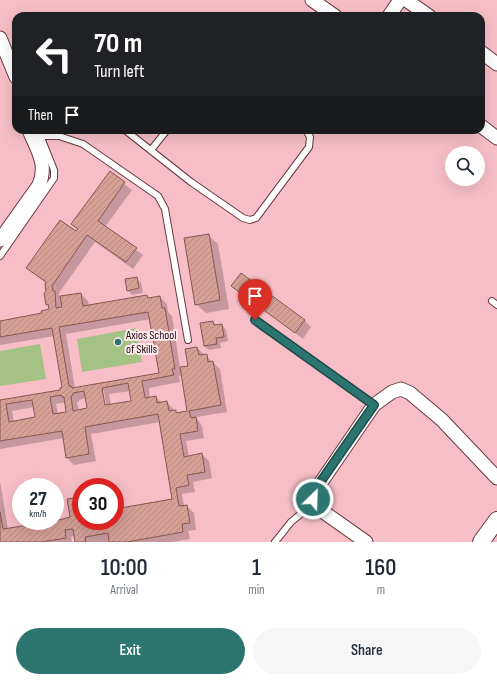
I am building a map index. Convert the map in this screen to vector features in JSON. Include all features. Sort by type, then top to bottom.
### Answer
[{"type":"street","points":[[312,0],[330,12]]},
{"type":"street","points":[[391,12],[400,0]]},
{"type":"street","points":[[406,0],[423,12]]},
{"type":"street","points":[[0,38],[12,67]]},
{"type":"street","points":[[485,55],[497,64]]},
{"type":"street","points":[[485,129],[497,138]]},
{"type":"street","points":[[0,240],[39,185],[43,176],[41,158],[30,134]]},
{"type":"street","points":[[366,542],[314,503],[313,494],[374,405],[384,396],[396,390],[405,390],[410,393],[442,420],[497,478]]},
{"type":"street","points":[[480,542],[497,520]]},
{"type":"lane","points":[[130,134],[191,182],[243,218],[250,220],[256,218],[309,147],[310,137],[308,134]]},
{"type":"lane","points":[[151,150],[164,134]]},
{"type":"lane","points":[[0,256],[54,178],[54,170],[41,136],[59,136],[82,144],[158,196],[165,209],[188,340]]},
{"type":"lane","points":[[255,320],[374,405]]},
{"type":"lane","points":[[275,542],[291,522],[314,503]]},
{"type":"green space","points":[[136,328],[142,362],[82,372],[77,339]]},
{"type":"green space","points":[[40,344],[46,379],[0,386],[0,351]]},
{"type":"building","points":[[110,171],[125,182],[98,221],[137,248],[126,262],[87,235],[52,286],[53,291],[55,291],[56,308],[62,307],[60,296],[81,293],[83,306],[147,295],[148,298],[160,296],[162,308],[165,308],[175,369],[172,369],[174,375],[142,381],[145,398],[156,396],[157,403],[167,401],[169,411],[176,410],[176,413],[187,411],[180,367],[188,366],[185,349],[197,347],[199,355],[207,354],[208,362],[213,361],[221,405],[189,411],[191,418],[196,417],[198,431],[180,434],[184,457],[202,453],[205,472],[187,475],[189,485],[176,488],[179,506],[187,505],[190,523],[182,524],[183,532],[127,542],[109,542],[108,533],[85,537],[86,542],[75,542],[73,530],[124,530],[124,507],[172,499],[158,414],[85,427],[89,454],[66,458],[62,431],[0,441],[0,400],[60,390],[62,387],[52,328],[0,337],[0,321],[42,313],[41,311],[49,309],[48,304],[46,305],[44,293],[46,292],[46,282],[26,268],[60,220],[76,231],[78,229],[71,224]],"holes":[[[148,312],[159,373],[72,388],[69,386],[59,327]],[[128,383],[131,401],[105,405],[102,388]],[[84,391],[87,408],[73,411],[71,396],[73,393]],[[61,395],[64,397],[66,412],[53,414],[50,397]],[[32,400],[35,417],[9,422],[6,404]]]},
{"type":"building","points":[[209,234],[220,300],[195,305],[184,238]]},
{"type":"building","points":[[241,273],[305,320],[295,333],[231,286]]},
{"type":"building","points":[[137,277],[139,288],[127,291],[125,279]]},
{"type":"building","points":[[213,321],[214,325],[222,324],[224,337],[216,338],[217,344],[204,346],[200,323]]},
{"type":"building","points":[[72,498],[72,529],[65,530],[66,538],[41,542],[0,542],[0,512],[3,529],[12,528],[12,530],[64,530],[64,519],[70,517],[67,499]]},
{"type":"place","name":"Axios School of Skills","points":[[118,342]]},
{"type":"route","points":[[255,320],[374,405],[319,484],[313,494],[313,499]]}]
